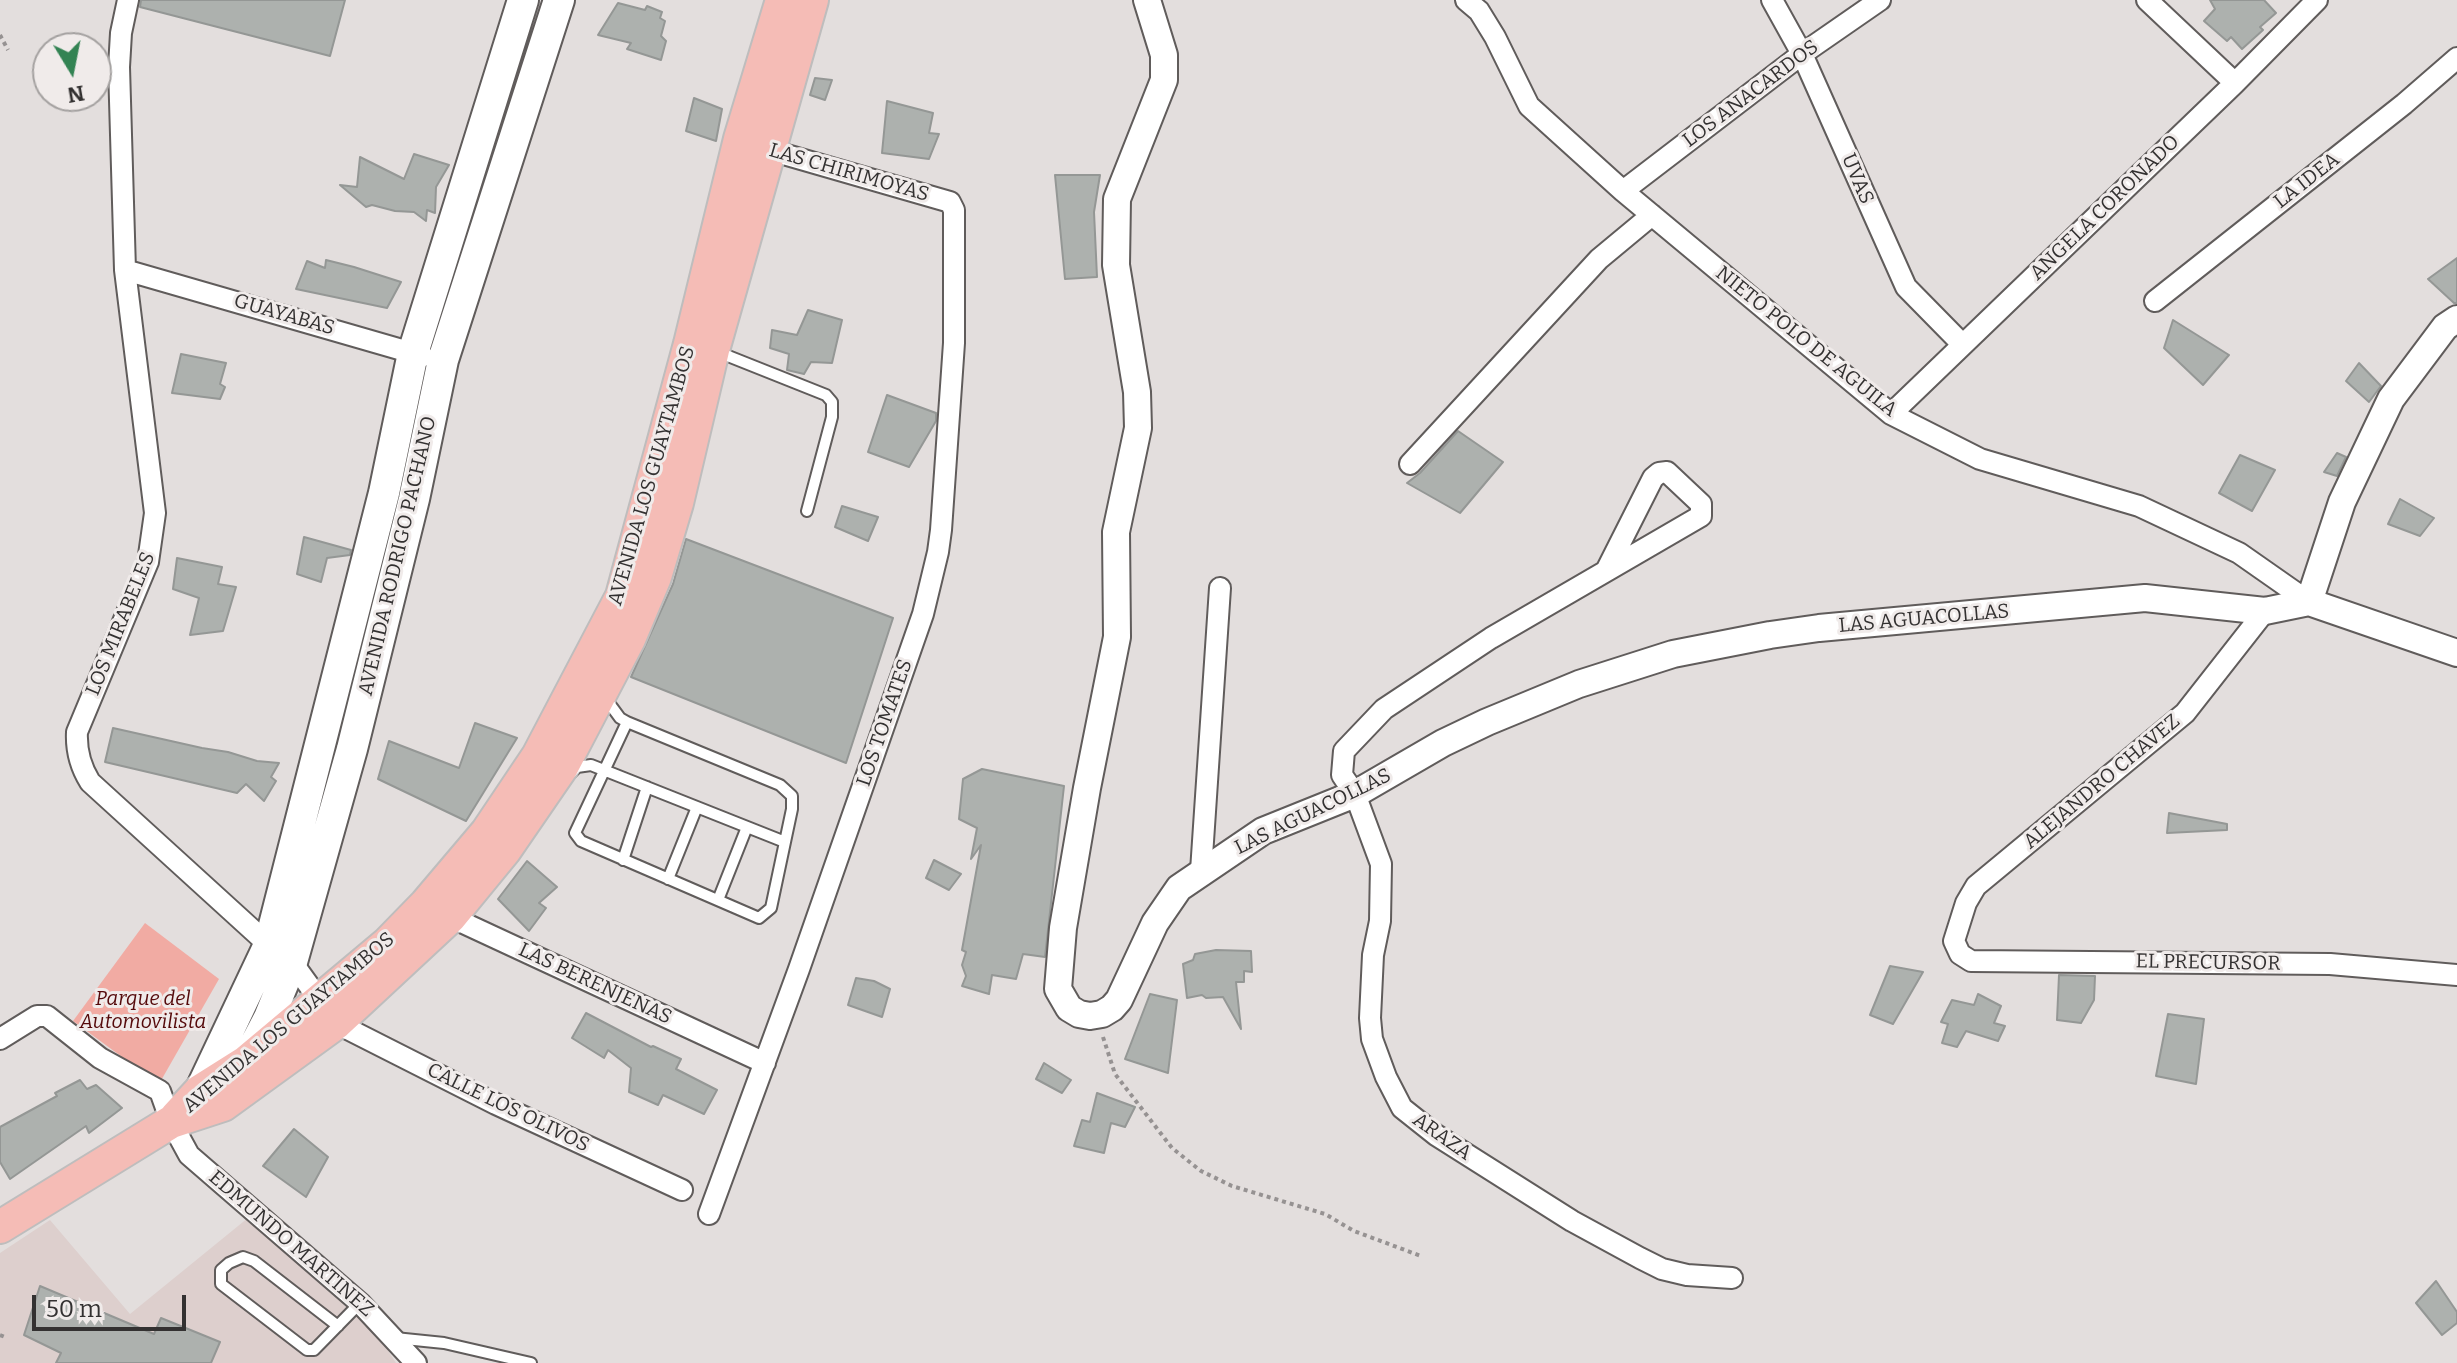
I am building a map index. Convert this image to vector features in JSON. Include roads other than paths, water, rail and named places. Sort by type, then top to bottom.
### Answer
[{"type":"main road","name":"AVENIDA RODRIGO PACHANO","points":[[246,1062],[269,1018],[322,741],[384,493],[413,353],[523,0]]},
{"type":"main road","name":"AVENIDA RODRIGO PACHANO","points":[[212,1098],[280,954],[352,749],[414,499],[443,360],[559,0]]},
{"type":"main road","name":"AVENIDA LOS GUAYTAMBOS","points":[[171,1122],[212,1098],[328,1012],[505,850],[529,816],[622,596],[641,575],[677,503],[702,347],[754,145],[782,0]]},
{"type":"main road","name":"AVENIDA LOS GUAYTAMBOS","points":[[754,145],[812,0]]},
{"type":"main road","points":[[384,493],[414,499]]},
{"type":"main road","name":"AVENIDA LOS GUAYTAMBOS","points":[[438,910],[487,832],[550,762],[601,692],[629,639],[641,575]]},
{"type":"main road","points":[[322,741],[352,749]]},
{"type":"main road","name":"AVENIDA LOS GUAYTAMBOS","points":[[212,1098],[246,1062],[328,1012]]},
{"type":"main road","points":[[0,1227],[171,1122]]},
{"type":"street","name":"LOS MIRABELES","points":[[128,0],[121,33],[119,67],[125,270],[154,489],[153,542],[148,562],[77,732],[78,757],[90,782],[280,954],[328,1012]]},
{"type":"street","name":"LAS AGUACOLLAS","points":[[1147,0],[1164,55],[1164,80],[1117,199],[1116,265],[1137,392],[1138,428],[1116,532],[1117,637],[1087,788],[1063,928],[1057,983],[1059,995],[1069,1008],[1079,1014],[1096,1015],[1116,1004],[1166,905],[1179,888],[1201,871],[1263,831],[1355,794],[1476,727],[1579,684],[1673,654],[1819,628],[2145,598],[2265,611],[2309,602]]},
{"type":"street","name":"NIETO POLO DE AGUILA","points":[[1466,0],[1479,11],[1495,37],[1529,106],[1623,191],[1891,414],[1980,459],[2139,506],[2239,553],[2309,602],[2457,653]]},
{"type":"street","name":"UVAS","points":[[1772,0],[1802,54],[1906,287],[1962,344]]},
{"type":"street","name":"LOS ANACARDOS","points":[[1623,191],[1802,54],[1880,0]]},
{"type":"street","points":[[2147,0],[2235,83]]},
{"type":"street","name":"ANGELA CORONADO","points":[[1891,414],[2317,0]]},
{"type":"street","name":"LA IDEA","points":[[2155,301],[2404,104],[2457,58]]},
{"type":"street","name":"LAS CHIRIMOYAS","points":[[754,145],[950,202],[954,210]]},
{"type":"street","name":"LOS TOMATES","points":[[709,1214],[923,614],[938,552],[953,357],[954,210]]},
{"type":"street","points":[[1410,464],[1599,259],[1652,215]]},
{"type":"street","name":"GUAYABAS","points":[[125,270],[443,360]]},
{"type":"street","points":[[2309,602],[2342,502],[2391,399],[2445,327],[2457,319]]},
{"type":"street","name":"ARAZA","points":[[1606,571],[1653,478],[1667,472],[1701,504],[1701,516],[1491,638],[1384,709],[1344,751],[1342,775],[1355,794],[1381,864],[1380,921],[1369,998],[1372,1039],[1402,1108],[1436,1135],[1572,1221],[1662,1269],[1687,1275],[1732,1278]]},
{"type":"street","points":[[1201,871],[1220,588]]},
{"type":"street","name":"ALEJANDRO CHAVEZ","points":[[1960,954],[1954,941],[1966,903],[1976,886],[2185,713],[2265,611]]},
{"type":"street","name":"LAS BERENJENAS","points":[[438,910],[765,1063]]},
{"type":"street","name":"EL PRECURSOR","points":[[1960,954],[1971,961],[2330,964],[2457,975]]},
{"type":"street","name":"CALLE LOS OLIVOS","points":[[328,1012],[496,1104],[682,1190]]},
{"type":"street","name":"EDMUNDO MARTINEZ","points":[[0,1039],[37,1016],[47,1016],[100,1058],[160,1091],[171,1122],[189,1155],[360,1303],[416,1363]]},
{"type":"lane","points":[[702,347],[826,395],[832,402],[832,417],[807,511]]},
{"type":"lane","points":[[601,692],[620,718],[627,722],[780,785],[792,796],[771,908],[766,914],[759,918],[581,841],[575,833],[627,722]]},
{"type":"lane","points":[[529,816],[543,810],[577,767],[591,765],[785,842]]},
{"type":"lane","points":[[623,860],[647,787]]},
{"type":"lane","points":[[668,879],[697,807]]},
{"type":"lane","points":[[718,900],[747,827]]},
{"type":"lane","points":[[338,1326],[254,1261],[243,1257],[221,1270],[221,1284],[307,1350],[314,1350],[338,1326],[360,1303]]},
{"type":"lane","points":[[395,1338],[444,1343],[531,1363]]},
{"type":"park label","name":"Parque del Automovilista","points":[[143,1010]]}]
